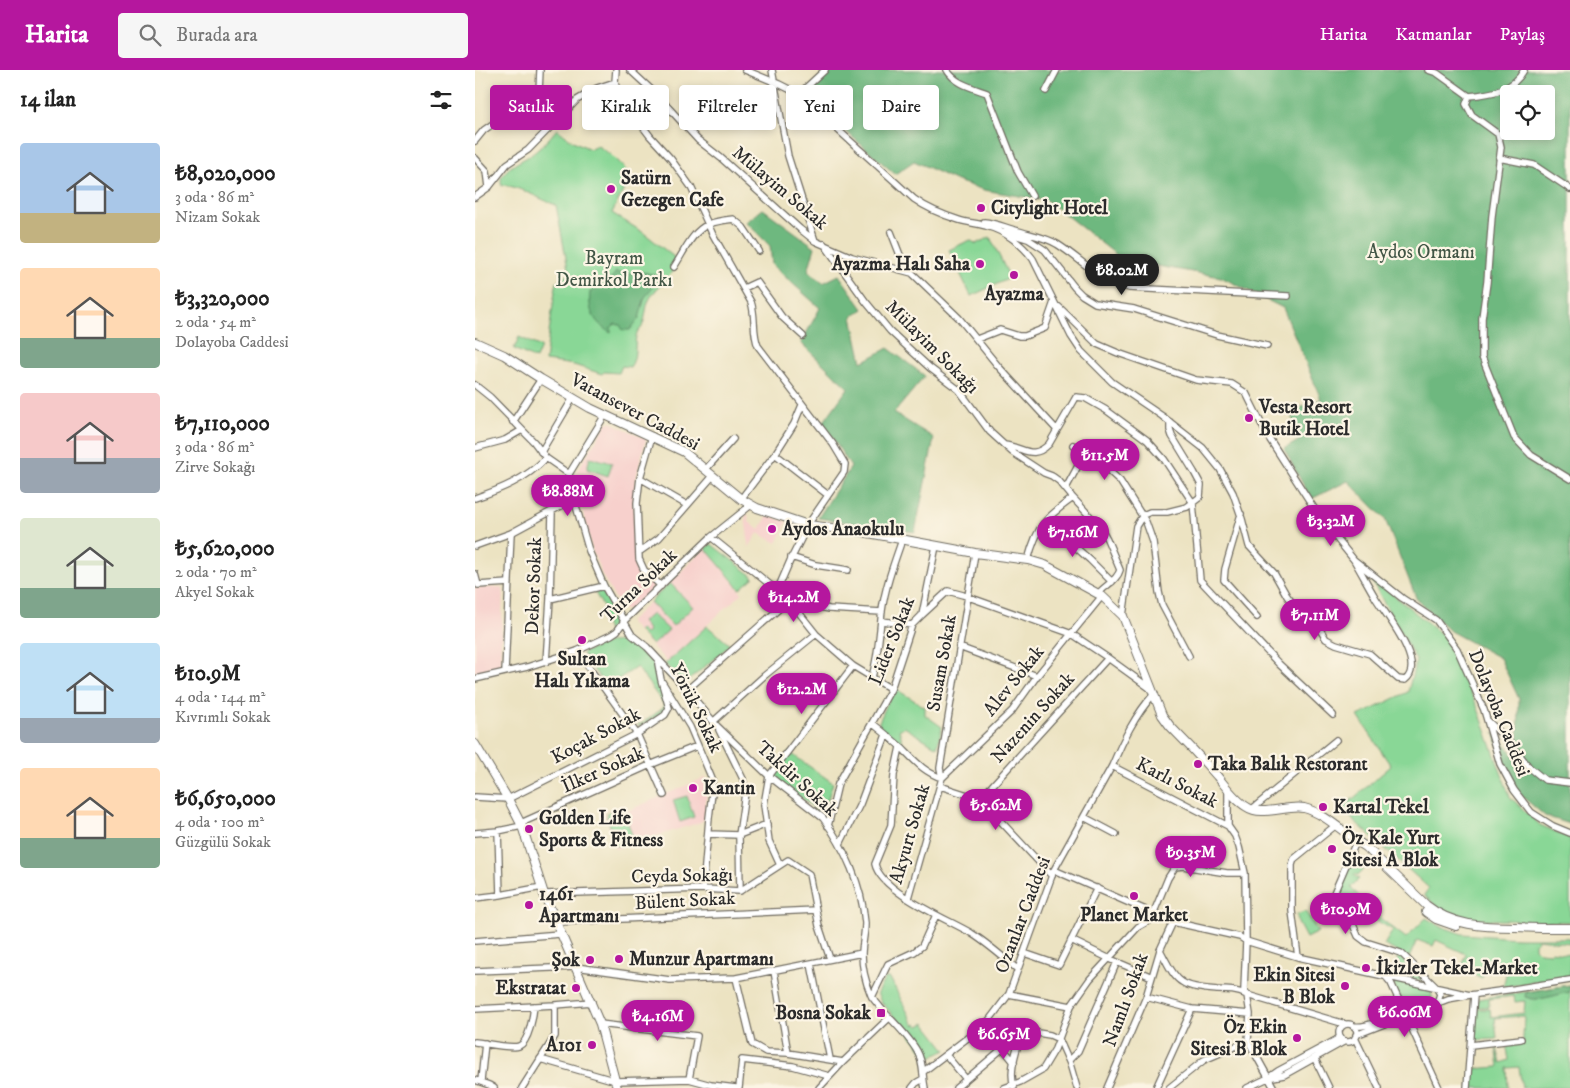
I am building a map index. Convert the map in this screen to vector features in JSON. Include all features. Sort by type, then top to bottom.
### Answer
[{"type":"main road","name":"Vatansever Caddesi","points":[[475,342],[504,355],[541,379],[605,415],[683,452],[712,477],[751,505],[808,525],[863,532],[975,553],[1028,560],[1045,565],[1100,595],[1123,616],[1162,715],[1228,790],[1247,807],[1252,809]]},
{"type":"main road","points":[[475,744],[508,799],[521,825],[560,934],[592,1002],[617,1084]]},
{"type":"main road","points":[[1252,809],[1302,808],[1336,825],[1356,842],[1417,904],[1430,915],[1447,923],[1487,932],[1570,934]]},
{"type":"main road","points":[[1356,842],[1366,847],[1433,911],[1451,920],[1483,926],[1570,928]]},
{"type":"street","points":[[475,141],[484,130],[539,92],[540,70]]},
{"type":"street","points":[[616,70],[615,82],[627,106],[671,159],[691,187],[712,233],[744,288],[754,309],[755,340],[758,346],[833,444],[845,464],[844,472],[808,525],[791,557],[777,591]]},
{"type":"street","name":"Mülayim Sokak","points":[[630,70],[699,140],[800,230],[815,241],[852,257],[912,273]]},
{"type":"street","points":[[745,70],[786,88]]},
{"type":"street","points":[[772,70],[788,156],[815,241]]},
{"type":"street","points":[[809,85],[825,70]]},
{"type":"street","points":[[947,70],[960,83],[987,94],[1018,172],[1032,196]]},
{"type":"street","points":[[1046,91],[1057,70]]},
{"type":"street","points":[[1428,70],[1437,73],[1469,96],[1491,94],[1520,78],[1524,70]]},
{"type":"street","points":[[475,197],[489,187],[507,164],[528,150],[577,100],[597,88],[615,82]]},
{"type":"street","points":[[1469,96],[1466,104],[1472,115],[1498,134],[1501,146],[1491,216],[1487,282],[1482,318],[1482,357],[1514,437],[1531,455],[1570,479]]},
{"type":"street","points":[[837,130],[914,200],[926,208],[961,221],[998,224],[1048,239],[1099,276],[1118,285],[1129,288],[1288,296]]},
{"type":"street","points":[[475,158],[487,172],[489,187]]},
{"type":"street","points":[[1499,158],[1533,165],[1570,189]]},
{"type":"street","points":[[674,267],[693,236],[709,224],[733,218],[743,227],[759,251]]},
{"type":"street","points":[[969,222],[1019,235],[1038,245],[1050,255],[1075,288],[1095,303],[1134,309],[1217,334],[1267,346]]},
{"type":"street","points":[[995,229],[1016,241],[1028,253],[1071,336],[1094,365],[1112,382],[1170,422],[1203,448],[1220,469],[1233,493],[1241,514],[1249,546],[1274,573],[1294,605],[1319,628],[1326,639],[1336,644],[1370,654],[1398,679],[1405,680],[1409,677],[1412,667],[1409,654],[1403,640],[1354,560]]},
{"type":"street","points":[[891,232],[900,254],[912,273],[959,318],[997,366],[1057,430]]},
{"type":"street","name":"Mülayim Sokağı","points":[[824,244],[866,302],[890,331],[930,368],[959,390],[990,432],[1004,446],[1044,473],[1052,476],[1101,528],[1119,564],[1119,574],[1112,582]]},
{"type":"street","points":[[744,288],[757,282],[782,317],[803,336]]},
{"type":"street","points":[[977,339],[1000,330],[1025,336],[1045,328],[1055,302]]},
{"type":"street","name":"Dolayoba Caddesi","points":[[1055,302],[1097,344],[1196,380],[1233,384],[1245,393],[1267,435],[1321,519],[1354,560],[1402,598],[1436,620],[1457,649],[1484,710],[1500,764],[1514,790],[1531,812],[1553,826],[1570,832]]},
{"type":"street","points":[[513,422],[541,379]]},
{"type":"street","points":[[475,385],[490,397],[522,430],[545,458],[569,474],[605,415]]},
{"type":"street","points":[[1004,446],[1015,446],[1031,453],[1038,452],[1049,444],[1076,397],[1085,398],[1107,410],[1147,440],[1164,459],[1193,503],[1201,580],[1279,664],[1333,715]]},
{"type":"street","points":[[541,452],[573,398]]},
{"type":"street","points":[[741,499],[775,454],[794,424],[803,405]]},
{"type":"street","points":[[1123,616],[1136,526],[1141,516],[1150,512],[1167,512],[1187,507],[1200,497],[1201,485],[1172,436],[1170,422]]},
{"type":"street","points":[[475,448],[505,440],[522,430]]},
{"type":"street","points":[[651,436],[640,478],[637,503],[639,559],[644,570],[661,586]]},
{"type":"street","points":[[705,469],[733,439]]},
{"type":"street","points":[[1073,445],[1106,468],[1120,481],[1146,522],[1153,542],[1162,605],[1189,656]]},
{"type":"street","points":[[1065,488],[1085,453]]},
{"type":"street","points":[[775,454],[828,495]]},
{"type":"street","points":[[475,498],[517,482],[545,458]]},
{"type":"street","name":"Takdir Sokak","points":[[569,474],[589,551],[604,586],[632,635],[659,660],[716,724],[769,776],[823,818],[840,844],[857,884],[865,921],[865,938],[862,953],[865,977],[872,997],[917,1050],[922,1061],[925,1088]]},
{"type":"street","points":[[639,552],[659,538],[712,477]]},
{"type":"street","points":[[640,478],[687,505]]},
{"type":"street","points":[[1028,560],[1033,541],[1043,524],[1050,515],[1073,498]]},
{"type":"street","points":[[475,546],[511,533],[574,499]]},
{"type":"street","name":"Turna Sokak","points":[[475,679],[546,662],[577,652],[611,635],[711,537],[751,505]]},
{"type":"street","name":"Dekor Sokak","points":[[546,662],[552,512]]},
{"type":"street","points":[[1241,514],[1225,570],[1224,580],[1257,616]]},
{"type":"street","points":[[1043,524],[1063,535],[1112,582],[1104,586],[1100,595]]},
{"type":"street","points":[[505,672],[511,533]]},
{"type":"street","points":[[711,537],[789,600],[816,634],[853,666],[891,689]]},
{"type":"street","points":[[872,677],[878,656],[882,612],[889,580],[902,540]]},
{"type":"street","name":"Lider Sokak","points":[[828,826],[838,784],[891,689],[912,625],[922,615],[937,546]]},
{"type":"street","name":"Susam Sokak","points":[[942,778],[939,768],[975,553]]},
{"type":"street","points":[[791,557],[817,565],[848,570]]},
{"type":"street","points":[[475,574],[479,585],[509,583]]},
{"type":"street","points":[[550,599],[604,586]]},
{"type":"street","points":[[922,615],[948,592],[968,598],[1072,634],[1153,692]]},
{"type":"street","name":"Alev Sokak","points":[[942,778],[1012,711],[1100,595]]},
{"type":"street","points":[[789,600],[829,609],[882,612]]},
{"type":"street","points":[[687,690],[789,600]]},
{"type":"street","points":[[882,621],[912,625]]},
{"type":"street","points":[[739,891],[739,835],[745,793],[743,779],[716,724],[764,676],[816,634]]},
{"type":"street","points":[[959,647],[1037,676]]},
{"type":"street","points":[[577,652],[637,734],[664,795]]},
{"type":"street","name":"Nazenin Sokak","points":[[980,799],[1107,658]]},
{"type":"street","name":"Yörük Sokak","points":[[659,660],[661,680],[690,727],[712,779],[713,793],[703,889]]},
{"type":"street","points":[[830,960],[819,926],[809,874],[788,860],[780,865],[769,841],[764,806],[769,776],[853,666]]},
{"type":"street","name":"Koçak Sokak","points":[[508,799],[637,734],[665,715],[669,708],[661,680]]},
{"type":"street","name":"Ozanlar Caddesi","points":[[923,1071],[985,1024],[1009,994],[1053,872],[1141,709],[1153,692]]},
{"type":"street","points":[[1487,719],[1511,744],[1529,767],[1545,780],[1570,783]]},
{"type":"street","points":[[872,723],[921,768],[932,775],[942,778]]},
{"type":"street","points":[[840,844],[860,804],[886,735]]},
{"type":"street","points":[[1252,809],[1336,740]]},
{"type":"street","name":"İlker Sokak","points":[[475,833],[498,832],[521,825],[650,765],[697,746]]},
{"type":"street","points":[[900,747],[894,775],[891,825],[875,864],[880,874],[895,889],[916,904],[972,934],[1017,968]]},
{"type":"street","name":"Karlı Sokak","points":[[1111,766],[1228,826]]},
{"type":"street","name":"Akyurt Sokak","points":[[908,898],[942,778]]},
{"type":"street","points":[[940,786],[980,799],[1053,872],[1097,888],[1173,922],[1240,937],[1245,941],[1298,957],[1472,995]]},
{"type":"street","points":[[1228,790],[1228,826],[1239,846],[1245,873],[1244,990],[1247,995],[1250,1014],[1248,1041],[1274,1088]]},
{"type":"street","points":[[475,797],[508,799]]},
{"type":"street","points":[[1083,817],[1116,834]]},
{"type":"street","points":[[708,834],[739,835],[767,824]]},
{"type":"street","points":[[1298,957],[1292,911],[1292,865],[1294,859],[1336,825]]},
{"type":"street","points":[[498,832],[500,895]]},
{"type":"street","points":[[1356,842],[1334,893],[1348,913],[1358,936],[1365,942],[1401,953],[1437,987],[1440,994],[1437,1003]]},
{"type":"street","name":"Ceyda Sokağı","points":[[475,898],[543,890],[703,889],[739,891],[780,865]]},
{"type":"street","points":[[1004,1088],[1014,1086],[1043,1069],[1052,1057],[1071,1006],[1090,978],[1138,927],[1156,914],[1168,878],[1175,867],[1183,866],[1220,872],[1245,873]]},
{"type":"street","points":[[1024,953],[1059,965],[1097,888]]},
{"type":"street","name":"Bülent Sokak","points":[[556,922],[816,910]]},
{"type":"street","points":[[872,997],[888,964],[914,952],[922,946],[936,915]]},
{"type":"street","name":"Namlı Sokak","points":[[1107,1088],[1146,997],[1160,950],[1173,922]]},
{"type":"street","points":[[475,940],[560,934]]},
{"type":"street","points":[[1071,940],[1152,977]]},
{"type":"street","points":[[1160,950],[1181,982],[1191,986],[1212,990],[1238,990],[1247,995],[1353,1026],[1366,1026],[1389,1015],[1395,1010],[1397,995]]},
{"type":"street","points":[[475,972],[576,968],[670,980],[736,978],[862,953]]},
{"type":"street","points":[[1069,1060],[1078,1051],[1117,962]]},
{"type":"street","points":[[811,964],[830,1059]]},
{"type":"street","points":[[774,971],[789,1052]]},
{"type":"street","points":[[1386,977],[1397,995],[1439,1088]]},
{"type":"street","points":[[736,978],[752,1044],[766,1052],[789,1052],[843,1062]]},
{"type":"street","points":[[1268,1078],[1284,1075],[1355,1036],[1437,1003],[1472,995],[1570,980]]},
{"type":"street","points":[[1009,994],[1071,1006]]},
{"type":"street","points":[[1467,1088],[1471,1045],[1472,995]]},
{"type":"street","points":[[1146,997],[1192,1009],[1250,1014]]},
{"type":"street","points":[[475,1009],[592,1002]]},
{"type":"street","points":[[522,1088],[555,1036],[555,1005]]},
{"type":"street","points":[[475,1042],[513,1047],[521,1045],[532,1023],[534,1006]]},
{"type":"street","points":[[1156,1088],[1192,1009]]},
{"type":"street","points":[[1389,1015],[1411,1025]]},
{"type":"street","points":[[819,1088],[889,1018]]},
{"type":"street","points":[[1329,1020],[1345,1041]]},
{"type":"street","points":[[600,1024],[697,1036],[689,1079]]},
{"type":"street","points":[[985,1024],[1050,1035],[1059,1039],[1069,1060],[1077,1088]]},
{"type":"street","points":[[985,1024],[1014,1062]]},
{"type":"street","points":[[1247,1088],[1336,1040],[1341,1027],[1345,1024]]},
{"type":"street","points":[[1353,1026],[1356,1030],[1355,1036],[1379,1088]]},
{"type":"street","points":[[1014,1086],[1012,1076],[1014,1062],[1022,1030]]},
{"type":"street","points":[[1471,1045],[1521,1039]]},
{"type":"street","points":[[1169,1088],[1204,1060],[1248,1041]]},
{"type":"street","points":[[485,1043],[478,1081],[494,1088]]},
{"type":"street","points":[[956,1088],[1003,1048]]},
{"type":"street","points":[[946,1055],[966,1079]]},
{"type":"street","points":[[1315,1059],[1329,1088]]},
{"type":"street","points":[[541,1060],[617,1084],[689,1079],[711,1085],[737,1088],[742,1060],[793,1066],[829,1076]]},
{"type":"street","points":[[912,1088],[916,1083],[923,1080]]},
{"type":"shaded area","points":[[610,422],[646,439],[635,482],[635,559],[641,572],[655,584],[655,587],[630,609],[626,610],[622,609],[613,595],[602,575],[592,550],[574,476],[607,423]]},
{"type":"shaded area","name":"Aydos Anaokulu","points":[[748,514],[749,522],[760,529],[768,515],[787,522],[777,543],[758,533],[749,547],[745,516]]},
{"type":"shaded area","points":[[705,548],[742,593],[667,662],[629,622]]},
{"type":"shaded area","points":[[475,582],[477,588],[502,587],[503,590],[500,668],[475,673]]},
{"type":"shaded area","points":[[706,777],[707,792],[704,819],[701,822],[615,849],[605,813],[623,807],[625,812]]},
{"type":"green space","name":"Aydos Ormanı","points":[[829,70],[1570,70],[1570,824],[1545,816],[1517,792],[1503,762],[1494,732],[1518,760],[1519,699],[1500,658],[1450,631],[1417,600],[1385,519],[1348,481],[1311,499],[1284,449],[1300,440],[1290,412],[1321,399],[1283,308],[1221,277],[1123,260],[1048,201],[984,190],[957,181],[914,161],[895,174],[844,130],[853,130],[853,85],[814,85]]},
{"type":"green space","name":"Bayram Demirkol Parkı","points":[[558,130],[571,140],[590,149],[598,146],[611,155],[631,175],[612,213],[644,233],[674,257],[675,263],[670,275],[652,295],[648,303],[642,327],[636,336],[632,364],[630,367],[622,366],[619,373],[604,372],[602,374],[574,365],[545,361],[557,282],[569,274],[556,205],[518,189],[502,186],[501,180],[506,171],[544,144]]},
{"type":"green space","points":[[763,209],[815,247],[808,271],[823,283],[839,275],[863,309],[852,317],[862,362],[888,348],[925,376],[894,413],[934,438],[915,532],[818,518],[851,467],[823,423],[848,388],[801,343],[820,308],[772,265],[770,246],[746,222]]},
{"type":"green space","name":"Ayazma Halı Saha","points":[[990,237],[1010,278],[971,296],[949,250],[970,240],[976,244]]},
{"type":"green space","points":[[616,272],[626,275],[638,272],[656,275],[659,281],[645,297],[639,318],[630,330],[623,330],[620,325],[615,324],[611,328],[611,333],[600,325],[593,316],[590,305],[590,292],[605,284]]},
{"type":"green space","points":[[519,337],[541,347],[536,359],[514,349]]},
{"type":"green space","points":[[590,457],[612,463],[608,476],[587,469]]},
{"type":"green space","points":[[711,544],[754,577],[740,589],[705,548]]},
{"type":"green space","points":[[1368,574],[1445,637],[1477,706],[1510,797],[1540,825],[1570,838],[1570,922],[1465,919],[1442,911],[1424,895],[1429,888],[1341,809],[1391,766],[1358,716],[1408,692],[1416,660]]},
{"type":"green space","points":[[670,583],[693,607],[673,626],[650,602]]},
{"type":"green space","points":[[602,590],[618,621],[608,631],[601,612],[605,610],[594,591]]},
{"type":"green space","points":[[652,614],[669,630],[652,645],[638,631],[640,629],[645,634],[648,632],[642,622]]},
{"type":"green space","points":[[707,626],[730,645],[688,681],[681,680],[665,664]]},
{"type":"green space","points":[[622,641],[635,645],[655,664],[666,706],[662,713],[639,727],[638,724],[641,724],[662,709],[664,705],[637,667],[606,687],[582,653],[610,642]]},
{"type":"green space","points":[[894,688],[925,707],[925,715],[942,727],[937,747],[904,727],[899,730],[901,743],[880,727],[879,722]]},
{"type":"green space","points":[[789,752],[833,783],[824,811],[818,811],[773,776]]},
{"type":"green space","points":[[687,796],[694,817],[680,822],[673,800]]},
{"type":"green space","points":[[623,808],[634,841],[616,846],[606,813]]},
{"type":"green space","points":[[1353,854],[1366,867],[1358,875],[1354,874],[1359,879],[1351,887],[1363,901],[1354,909],[1354,913],[1357,913],[1371,896],[1373,898],[1368,914],[1370,914],[1375,900],[1377,900],[1380,918],[1406,938],[1426,918],[1440,926],[1462,934],[1517,938],[1570,938],[1570,943],[1538,939],[1535,943],[1535,948],[1539,952],[1550,953],[1551,951],[1570,954],[1570,976],[1503,987],[1507,970],[1486,964],[1482,978],[1461,969],[1466,954],[1436,940],[1433,946],[1417,940],[1409,958],[1384,945],[1393,930],[1370,917],[1353,916],[1337,892]]},
{"type":"green space","points":[[1306,911],[1318,932],[1306,938],[1298,923],[1297,915]]},
{"type":"green space","points":[[1398,955],[1422,978],[1422,981],[1395,975]]},
{"type":"green space","points":[[885,978],[890,978],[914,1025],[917,1024],[919,1026],[925,1023],[946,1050],[931,1057],[926,1055],[881,1002],[877,993]]},
{"type":"green space","points":[[1396,981],[1428,989],[1431,991],[1432,997],[1408,1009],[1393,984]]},
{"type":"green space","points":[[1570,985],[1570,1088],[1522,1088],[1519,1067],[1507,1068],[1508,1088],[1472,1088],[1472,1069],[1499,1067],[1496,1045],[1501,1063],[1509,1060],[1506,1043],[1523,1042],[1524,1016],[1495,1018],[1497,1039],[1476,1040],[1474,1036],[1476,1009],[1490,1009],[1491,1017],[1524,1013],[1525,1001],[1515,1002],[1514,996],[1489,999],[1489,1007],[1476,1007],[1478,999]]},
{"type":"green space","points":[[1570,985],[1570,992],[1546,998],[1531,999],[1525,997],[1526,992]]},
{"type":"place","name":"Satürn Gezegen Cafe","points":[[611,189]]},
{"type":"place","name":"Citylight Hotel","points":[[981,208]]},
{"type":"place","name":"Ayazma Halı Saha","points":[[980,264]]},
{"type":"place","name":"Ayazma","points":[[1014,275]]},
{"type":"place","name":"Vesta Resort Butik Hotel","points":[[1249,418]]},
{"type":"place","name":"Aydos Anaokulu","points":[[772,529]]},
{"type":"place","name":"Sultan Halı Yıkama","points":[[582,640]]},
{"type":"place","name":"Taka Balık Restorant","points":[[1198,764]]},
{"type":"place","name":"Kantin","points":[[693,788]]},
{"type":"place","name":"Kartal Tekel","points":[[1323,807]]},
{"type":"place","name":"Golden Life Sports & Fitness","points":[[529,829]]},
{"type":"place","name":"Öz Kale Yurt Sitesi A Blok","points":[[1332,849]]},
{"type":"place","name":"Planet Market","points":[[1134,896]]},
{"type":"place","name":"1461 Apartmanı","points":[[529,905]]},
{"type":"place","name":"Munzur Apartmanı","points":[[619,959]]},
{"type":"place","name":"Şok","points":[[590,960]]},
{"type":"place","name":"İkizler Tekel-Market","points":[[1366,968]]},
{"type":"place","name":"Ekin Sitesi B Blok","points":[[1345,986]]},
{"type":"place","name":"Ekstratat","points":[[576,988]]},
{"type":"place","name":"Bosna Sokak","points":[[881,1013]]},
{"type":"place","name":"Öz Ekin Sitesi B Blok","points":[[1297,1038]]},
{"type":"place","name":"A101","points":[[592,1045]]}]
